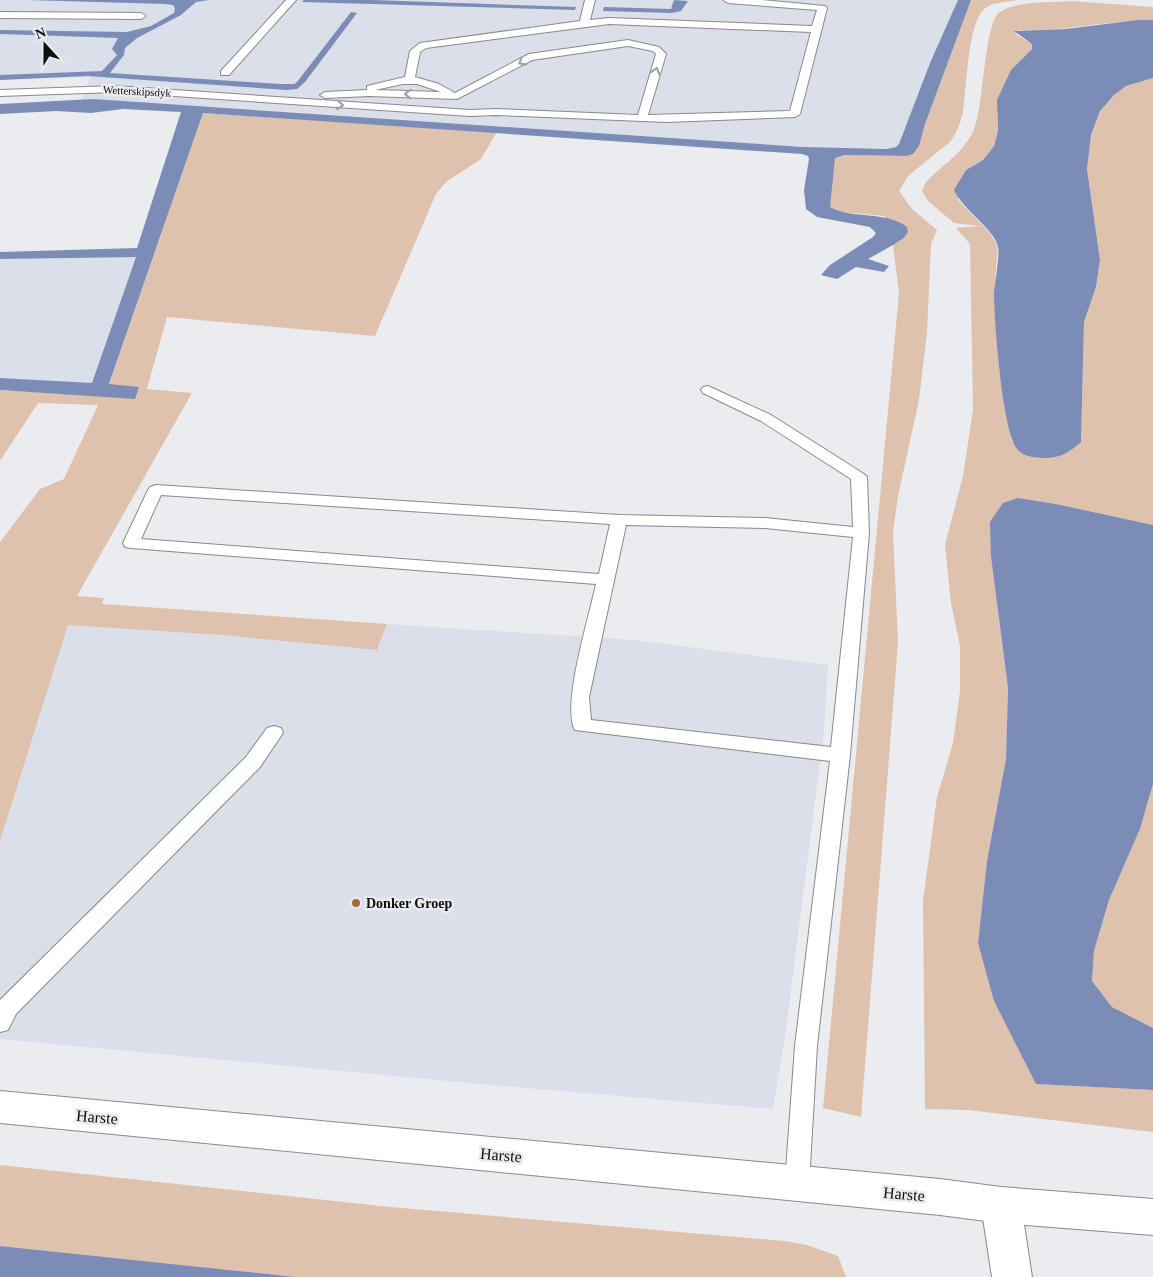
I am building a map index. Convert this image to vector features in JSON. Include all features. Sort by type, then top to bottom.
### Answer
[{"type":"street","name":"Harste","points":[[0,1108],[940,1197],[1001,1205],[1153,1217]]},
{"type":"street","points":[[1001,1205],[1012,1277]]},
{"type":"lane","points":[[225,73],[291,0]]},
{"type":"lane","points":[[584,23],[590,0]]},
{"type":"lane","points":[[274,100],[470,114],[496,112],[693,119],[796,114],[822,8],[728,0]]},
{"type":"lane","points":[[0,15],[141,16]]},
{"type":"lane","points":[[410,78],[415,50],[423,44],[584,23],[609,21],[817,28]]},
{"type":"lane","points":[[274,100],[369,93],[457,96],[529,57],[628,43],[656,49],[661,54],[642,118]]},
{"type":"lane","points":[[341,94],[410,78],[457,96],[468,106],[496,112]]},
{"type":"lane","name":"Wetterskipsdyk","points":[[0,93],[115,88],[274,100]]},
{"type":"lane","points":[[708,390],[766,418],[859,477],[861,533],[840,755],[806,1046],[798,1184]]},
{"type":"lane","points":[[606,580],[132,543],[156,490],[619,520],[765,523],[861,533]]},
{"type":"lane","points":[[619,520],[580,697],[582,725],[840,755]]},
{"type":"lane","points":[[0,1023],[8,1007],[253,762],[274,733]]},
{"type":"shaded area","points":[[0,0],[958,0],[930,63],[899,144],[896,147],[873,150],[803,147],[82,99],[90,77],[0,80]]},
{"type":"shaded area","points":[[971,0],[1017,0],[990,5],[980,14],[975,25],[969,56],[963,112],[956,131],[951,141],[908,176],[899,191],[912,209],[937,230],[931,244],[927,332],[919,400],[898,496],[893,532],[898,642],[861,1117],[823,1108],[899,293],[893,245],[904,238],[884,216],[841,212],[830,207],[828,204],[835,158],[845,155],[907,156],[913,154],[919,146],[925,124]]},
{"type":"shaded area","points":[[1071,1],[1153,7],[1153,20],[1052,29],[1018,30],[1015,34],[1032,44],[1032,49],[1011,70],[997,114],[998,131],[994,146],[983,160],[966,170],[958,200],[989,232],[998,246],[994,292],[999,369],[1012,442],[1081,442],[1084,322],[1096,287],[1100,260],[1087,169],[1091,135],[1100,111],[1114,95],[1126,86],[1153,78],[1153,525],[1056,504],[1018,498],[991,557],[1008,688],[1006,759],[987,861],[978,943],[1036,1084],[1153,1090],[1153,1132],[968,1110],[925,1109],[923,901],[937,797],[953,743],[960,691],[960,646],[951,603],[945,545],[963,476],[973,410],[970,244],[956,228],[980,226],[954,223],[928,201],[922,191],[926,182],[953,158],[965,144],[974,129],[980,103],[987,47],[995,19],[1000,12],[1008,8],[1034,3]]},
{"type":"shaded area","points":[[203,113],[497,132],[481,159],[446,182],[436,194],[375,336],[167,317],[147,389],[192,393],[77,596],[104,598],[102,604],[387,624],[377,650],[221,635],[68,625],[0,841],[0,542],[40,489],[64,479],[98,405],[38,403],[0,461],[0,390],[135,398],[109,385]]},
{"type":"shaded area","points":[[136,256],[92,384],[0,378],[0,259]]},
{"type":"shaded area","points":[[68,624],[221,635],[377,650],[387,624],[634,640],[828,665],[824,732],[785,1037],[773,1109],[490,1085],[0,1039],[0,841]]},
{"type":"shaded area","points":[[1153,784],[1153,1028],[1112,1007],[1092,981],[1094,951],[1109,900],[1140,829]]},
{"type":"shaded area","points":[[0,1165],[390,1207],[785,1241],[807,1245],[838,1256],[846,1277],[296,1277],[0,1246]]},
{"type":"water","points":[[28,0],[209,0],[196,2],[181,15],[137,38],[125,48],[124,55],[110,73],[280,84],[294,84],[297,82],[351,12],[357,13],[305,82],[297,89],[287,90],[87,76],[0,80],[0,75],[102,71],[117,55],[112,49],[118,38],[0,34],[0,30],[127,32],[151,26],[174,13],[175,8],[173,5],[165,4]]},
{"type":"water","points":[[304,0],[372,0],[576,7],[575,10],[302,2]]},
{"type":"water","points":[[674,0],[688,1],[681,11],[672,13],[603,11],[604,7],[671,9]]},
{"type":"water","points":[[958,0],[971,0],[925,124],[919,146],[913,154],[907,156],[845,155],[835,158],[830,207],[839,211],[889,219],[907,227],[908,232],[904,238],[868,259],[889,266],[884,272],[856,267],[837,279],[821,275],[830,265],[873,237],[876,233],[870,227],[817,217],[806,209],[804,190],[809,159],[808,156],[802,154],[203,113],[109,384],[139,387],[135,399],[0,390],[0,378],[92,383],[136,257],[0,259],[0,252],[137,248],[181,112],[123,109],[91,113],[56,111],[0,114],[0,104],[93,99],[803,147],[886,149],[896,147],[899,144],[930,63]]},
{"type":"water","points":[[1137,20],[1153,20],[1153,78],[1126,86],[1114,95],[1100,111],[1091,135],[1087,169],[1100,260],[1096,287],[1084,322],[1081,442],[1068,452],[1058,456],[1047,458],[1031,457],[1024,455],[1017,449],[1007,420],[1003,398],[994,306],[998,246],[990,232],[964,205],[954,190],[966,170],[983,160],[994,146],[998,131],[997,100],[1011,70],[1032,49],[1032,44],[1014,31],[1066,29]]},
{"type":"water","points":[[1018,498],[1056,504],[1153,525],[1153,784],[1140,829],[1109,900],[1094,951],[1092,981],[1112,1007],[1153,1028],[1153,1090],[1036,1084],[994,1001],[978,943],[987,861],[1006,759],[1008,688],[991,557],[990,522],[1003,503]]},
{"type":"water","points":[[0,1246],[296,1277],[0,1277]]},
{"type":"place","name":"Donker Groep","points":[[356,903]]}]
